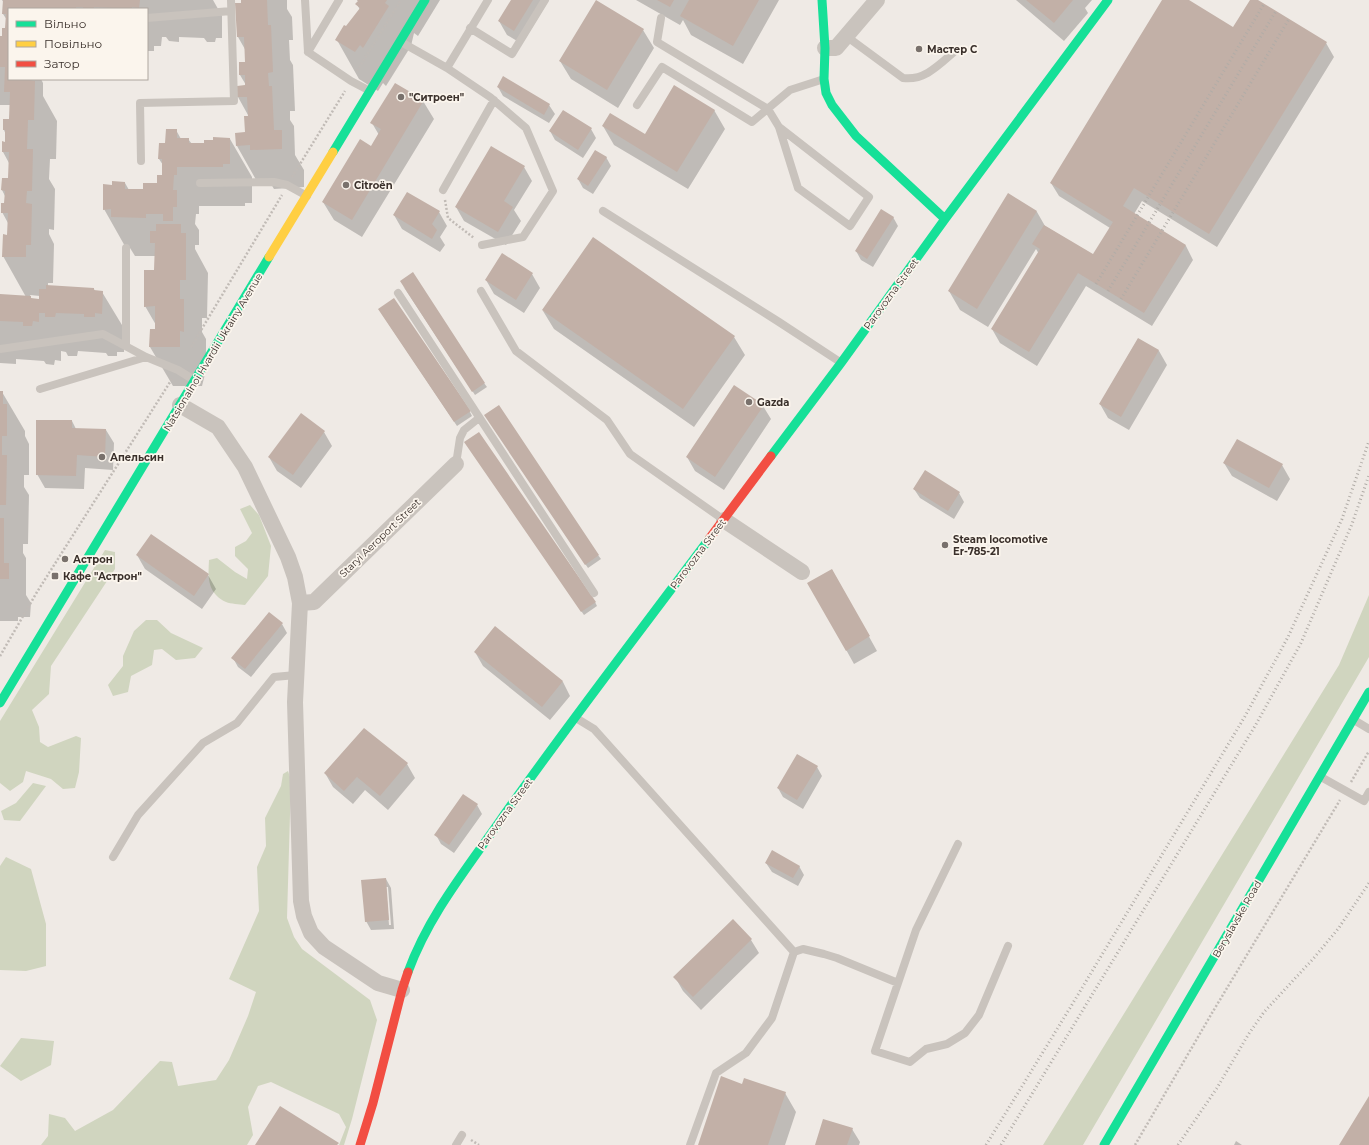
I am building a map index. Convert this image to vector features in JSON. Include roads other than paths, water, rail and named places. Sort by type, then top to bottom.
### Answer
[{"type":"main road","name":"Natsionalnoi Hvardii Ukrainy Avenue","points":[[0,703],[425,0]]},
{"type":"main road","points":[[822,0],[825,48],[824,79],[826,93],[832,105],[856,136],[945,219]]},
{"type":"main road","name":"Parovozna Street","points":[[360,1145],[373,1103],[402,990],[414,956],[425,932],[439,908],[518,795],[841,363],[945,219],[1108,0]]},
{"type":"main road","name":"Beryslavske Road","points":[[1104,1145],[1369,692]]},
{"type":"street","points":[[825,48],[836,48],[877,0]]},
{"type":"street","points":[[180,405],[218,427],[245,467],[288,557],[295,577],[300,603],[294,702],[301,901],[310,933],[324,947],[378,982],[402,990]]},
{"type":"street","name":"Staryi Aeroport Street","points":[[300,603],[314,602],[456,464]]},
{"type":"street","points":[[724,520],[802,572]]},
{"type":"lane","points":[[141,161],[140,103],[234,101],[231,0]]},
{"type":"lane","points":[[305,0],[308,52]]},
{"type":"lane","points":[[308,52],[339,0]]},
{"type":"lane","points":[[447,68],[488,0]]},
{"type":"lane","points":[[470,28],[512,54],[545,0]]},
{"type":"lane","points":[[148,18],[231,11]]},
{"type":"lane","points":[[661,18],[657,42],[768,109],[779,127],[798,188],[850,226],[869,197],[779,127]]},
{"type":"lane","points":[[846,36],[903,78],[912,79],[921,77],[954,52]]},
{"type":"lane","points":[[400,42],[447,68],[494,100],[526,128],[553,191],[523,237],[482,245]]},
{"type":"lane","points":[[308,52],[370,92]]},
{"type":"lane","points":[[637,105],[662,67],[752,122],[790,90],[824,79]]},
{"type":"lane","points":[[443,190],[494,100]]},
{"type":"lane","points":[[200,183],[274,182],[288,185],[307,196]]},
{"type":"lane","points":[[603,211],[841,363]]},
{"type":"lane","points":[[126,248],[126,346]]},
{"type":"lane","points":[[482,291],[516,351],[607,420],[630,454],[724,520]]},
{"type":"lane","points":[[398,293],[594,593]]},
{"type":"lane","points":[[0,349],[103,334],[146,357],[178,370],[195,380]]},
{"type":"lane","points":[[40,389],[146,357]]},
{"type":"lane","points":[[456,464],[460,438],[464,430],[479,418]]},
{"type":"lane","points":[[113,857],[138,815],[203,743],[237,723],[274,677],[296,675]]},
{"type":"lane","points":[[576,718],[594,729],[794,952]]},
{"type":"lane","points":[[1352,719],[1369,729]]},
{"type":"lane","points":[[1320,776],[1364,801],[1369,792]]},
{"type":"lane","points":[[958,844],[916,930],[875,1052],[910,1062],[926,1049],[947,1044],[965,1033],[979,1015],[1008,946]]},
{"type":"lane","points":[[794,952],[803,949],[824,954],[898,983]]},
{"type":"lane","points":[[690,1145],[716,1072],[746,1053],[772,1018],[794,952]]},
{"type":"lane","points":[[456,1145],[462,1135]]},
{"type":"railway","points":[[1096,284],[1264,4]]},
{"type":"railway","points":[[1108,291],[1276,11]]},
{"type":"railway","points":[[1121,299],[1289,19]]},
{"type":"railway","points":[[986,1145],[1244,718],[1288,637],[1342,519],[1369,441]]},
{"type":"railway","points":[[1001,1145],[1255,726],[1301,643],[1352,524],[1369,475]]},
{"type":"railway","points":[[1178,1145],[1217,1088],[1248,1035],[1264,1012],[1313,959],[1338,929],[1369,883]]},
{"type":"place","name":"Мастер С","points":[[919,49]]},
{"type":"place","name":"\"Ситроен\"","points":[[401,97]]},
{"type":"place","name":"Citroën","points":[[346,185]]},
{"type":"place","name":"Gazda","points":[[749,402]]},
{"type":"place","name":"Апельсин","points":[[102,457]]},
{"type":"place","name":"Steam locomotive Er-785-21","points":[[945,545]]},
{"type":"place","name":"Астрон","points":[[65,559]]},
{"type":"place","name":"Кафе \"Астрон\"","points":[[55,576]]}]
